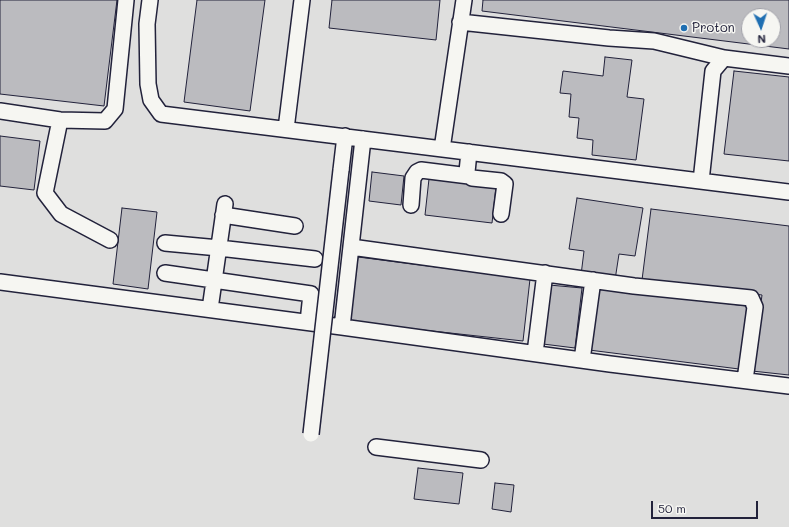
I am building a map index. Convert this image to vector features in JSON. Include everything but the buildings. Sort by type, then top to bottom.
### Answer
[{"type":"lane","points":[[0,111],[60,120],[105,121],[115,109],[126,0]]},
{"type":"lane","points":[[150,0],[147,24],[148,84],[151,100],[162,114],[789,192]]},
{"type":"lane","points":[[286,129],[302,0]]},
{"type":"lane","points":[[442,149],[464,0]]},
{"type":"lane","points":[[460,22],[609,38],[654,41],[724,58],[789,66]]},
{"type":"lane","points":[[701,181],[713,71],[724,58]]},
{"type":"lane","points":[[60,120],[45,193],[61,214],[110,240]]},
{"type":"lane","points":[[311,434],[344,136]]},
{"type":"lane","points":[[342,326],[363,139]]},
{"type":"lane","points":[[469,152],[467,172],[469,176]]},
{"type":"lane","points":[[411,205],[413,178],[417,172],[421,170],[501,181],[505,184],[501,214]]},
{"type":"lane","points":[[210,309],[224,210],[295,226]]},
{"type":"lane","points":[[165,243],[315,259]]},
{"type":"lane","points":[[351,247],[593,280],[751,298],[755,307],[745,380]]},
{"type":"lane","points":[[165,273],[311,294],[308,322]]},
{"type":"lane","points":[[535,353],[545,273]]},
{"type":"lane","points":[[582,360],[593,280]]},
{"type":"lane","points":[[0,282],[342,326],[582,360],[789,386]]},
{"type":"lane","points":[[376,447],[482,460]]},
{"type":"shaded area","points":[[0,0],[789,0],[789,527],[0,527]]},
{"type":"place","name":"Proton","points":[[684,28]]}]
